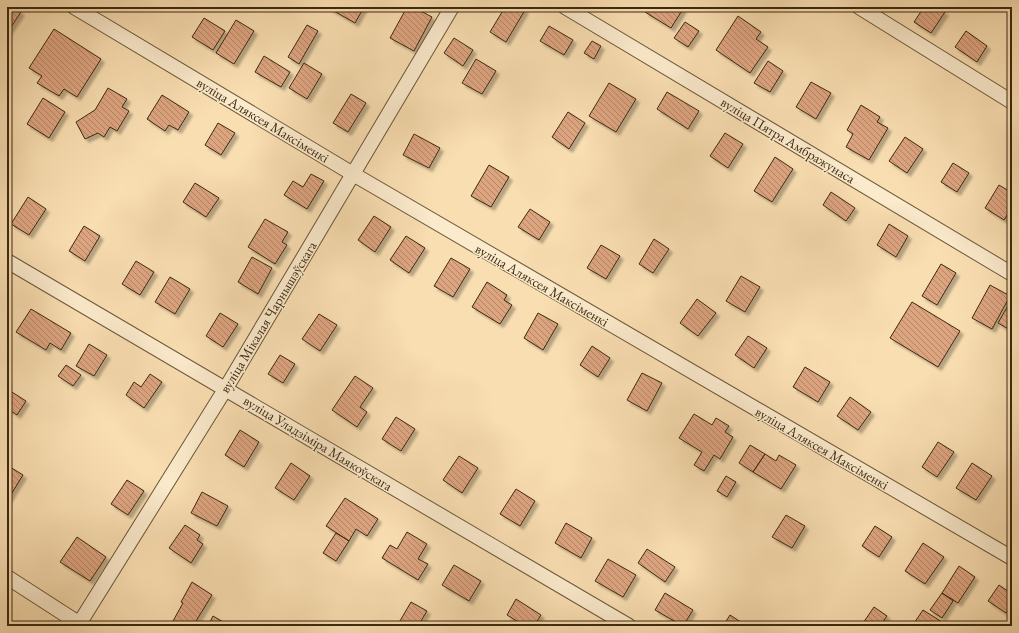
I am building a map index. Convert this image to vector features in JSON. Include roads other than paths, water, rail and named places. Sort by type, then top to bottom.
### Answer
[{"type":"street","name":"вуліца Аляксея Максіменкі","points":[[74,7],[353,174],[1012,558]]},
{"type":"street","name":"вуліца Мікалая Чарнышэўскага","points":[[81,625],[226,388],[452,7]]},
{"type":"street","name":"вуліца Пятра Амбражунаса","points":[[565,7],[1012,274]]},
{"type":"street","points":[[859,7],[1012,102]]},
{"type":"street","name":"вуліца Уладзіміра Маякоўскага","points":[[7,261],[226,388],[629,626]]},
{"type":"street","points":[[7,577],[81,625]]}]
